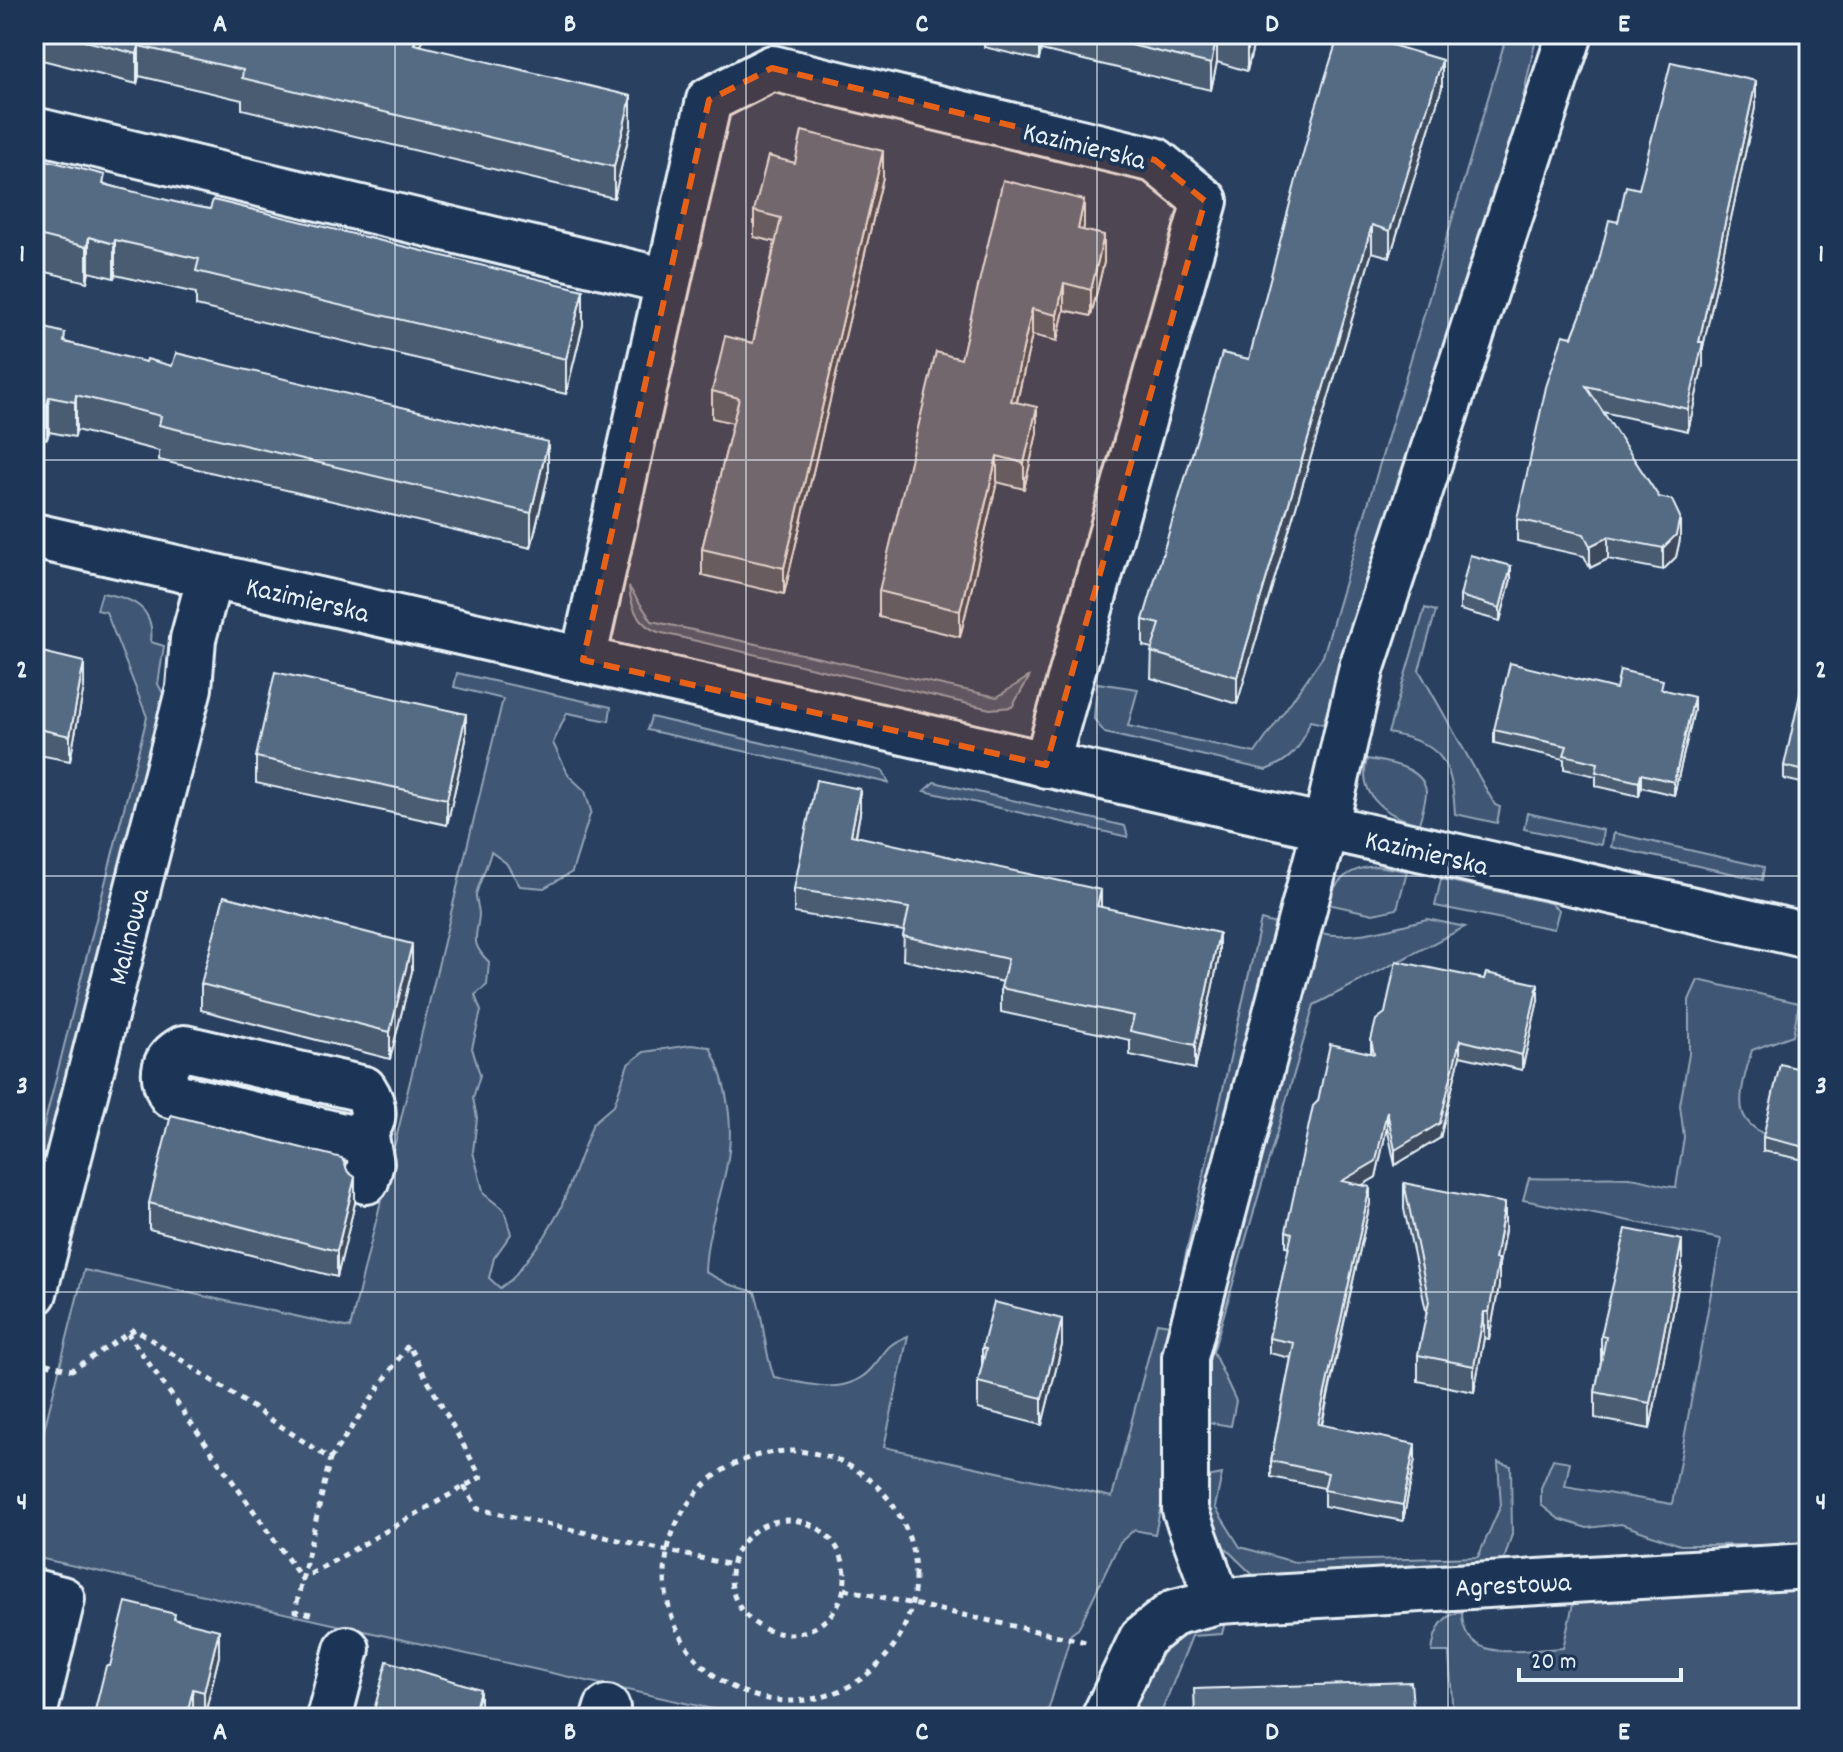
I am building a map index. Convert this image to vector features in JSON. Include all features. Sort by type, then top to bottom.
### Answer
[{"type":"street","points":[[1218,1601],[1185,1510],[1185,1357],[1325,828],[1362,667],[1570,34]]},
{"type":"street","name":"Kazimierska","points":[[583,660],[709,100],[772,68],[1155,160],[1205,201],[1046,765]]},
{"type":"street","points":[[34,130],[667,281]]},
{"type":"street","name":"Kazimierska","points":[[34,536],[1809,936]]},
{"type":"street","name":"Malinowa","points":[[34,1293],[189,688],[193,639],[210,576]]},
{"type":"street","points":[[94,1068],[133,1078],[171,1095],[351,1138],[365,1133],[371,1163],[366,1181]]},
{"type":"street","name":"Agrestowa","points":[[1104,1718],[1142,1638],[1175,1612],[1218,1601],[1809,1566]]},
{"type":"street","points":[[34,1592],[62,1599],[34,1715]]},
{"type":"street","points":[[329,1718],[335,1633]]},
{"type":"path","points":[[34,1361],[72,1370],[135,1329],[330,1459]]},
{"type":"path","points":[[128,1334],[302,1579]]},
{"type":"path","points":[[302,1579],[481,1477],[408,1345],[330,1459],[302,1579],[295,1611],[335,1633]]},
{"type":"path","points":[[782,1451],[823,1456],[859,1472],[898,1511],[912,1548],[915,1570],[911,1604],[905,1627],[894,1644],[873,1669],[851,1686],[813,1700],[751,1697],[733,1688],[699,1662],[676,1630],[664,1588],[667,1550],[680,1514],[692,1498],[724,1470],[745,1459],[782,1451]]},
{"type":"path","points":[[464,1486],[478,1509],[732,1565]]},
{"type":"path","points":[[790,1519],[811,1523],[828,1534],[839,1550],[845,1569],[845,1589],[838,1606],[812,1630],[795,1635],[776,1634],[759,1627],[745,1615],[731,1583],[732,1565],[740,1546],[753,1531],[770,1522],[790,1519]]},
{"type":"path","points":[[845,1589],[1134,1653]]},
{"type":"highlighted area","points":[[772,68],[1155,160],[1205,201],[1046,765],[583,660],[709,100]]},
{"type":"shaded area","points":[[1507,34],[1537,34],[1512,147],[1323,724],[1310,721],[1295,752],[1266,770],[1105,733],[1094,719],[1097,683],[1138,689],[1128,726],[1255,753],[1323,656]]},
{"type":"shaded area","points":[[629,587],[652,621],[997,697],[1030,676],[1012,707],[990,709],[658,632],[645,625],[637,614]]},
{"type":"shaded area","points":[[102,593],[132,601],[145,612],[151,642],[164,646],[158,684],[168,703],[34,1228],[34,1165],[147,717],[106,612],[97,610]]},
{"type":"shaded area","points":[[1425,608],[1436,611],[1419,670],[1495,805],[1500,807],[1497,823],[1455,814],[1451,780],[1441,757],[1421,743],[1388,733]]},
{"type":"shaded area","points":[[457,673],[611,707],[609,721],[567,713],[553,743],[569,776],[585,791],[591,811],[572,872],[544,888],[520,886],[506,863],[491,852],[476,895],[479,915],[477,944],[489,962],[487,985],[475,995],[481,1011],[472,1048],[480,1075],[473,1098],[477,1118],[473,1152],[484,1194],[504,1210],[511,1234],[494,1258],[489,1278],[500,1288],[512,1279],[545,1236],[560,1210],[593,1123],[614,1105],[628,1064],[644,1052],[691,1045],[710,1047],[725,1091],[730,1138],[705,1272],[728,1284],[755,1292],[774,1377],[812,1385],[849,1383],[861,1378],[890,1346],[908,1336],[884,1447],[1112,1497],[1157,1323],[1170,1325],[1261,920],[1283,926],[1155,1534],[1134,1530],[1120,1542],[1078,1629],[1071,1634],[1046,1718],[752,1718],[34,1557],[34,1470],[84,1270],[350,1328],[503,699],[454,687]]},
{"type":"shaded area","points":[[651,717],[883,771],[889,783],[647,730]]},
{"type":"shaded area","points":[[1367,759],[1402,767],[1424,783],[1426,792],[1419,824],[1396,816],[1377,803],[1366,784]]},
{"type":"shaded area","points":[[934,782],[1125,826],[1128,837],[924,791]]},
{"type":"shaded area","points":[[1527,813],[1603,830],[1601,845],[1524,829]]},
{"type":"shaded area","points":[[1614,833],[1764,867],[1762,880],[1611,847]]},
{"type":"shaded area","points":[[1376,866],[1407,871],[1397,909],[1373,914],[1328,904],[1335,887],[1345,876]]},
{"type":"shaded area","points":[[1441,879],[1550,903],[1559,910],[1554,929],[1435,906]]},
{"type":"shaded area","points":[[1427,919],[1465,927],[1314,1005],[1213,1352],[1236,1401],[1231,1426],[1200,1421],[1201,1359],[1320,933],[1360,934]]},
{"type":"shaded area","points":[[1698,980],[1799,1003],[1793,1035],[1752,1050],[1741,1096],[1742,1111],[1747,1121],[1809,1161],[1809,1551],[1765,1545],[1680,1545],[1621,1524],[1587,1528],[1559,1519],[1541,1505],[1541,1488],[1553,1459],[1570,1462],[1565,1486],[1672,1504],[1721,1239],[1523,1200],[1529,1178],[1629,1178],[1676,1187],[1684,1137],[1680,1105],[1689,1054],[1689,1000]]},
{"type":"shaded area","points":[[1498,1462],[1511,1466],[1512,1534],[1503,1563],[1277,1583],[1253,1575],[1219,1542],[1201,1513],[1199,1467],[1207,1477],[1222,1474],[1215,1507],[1240,1547],[1294,1562],[1478,1557],[1501,1505]]},
{"type":"shaded area","points":[[1809,1576],[1809,1718],[1453,1718],[1449,1652],[1432,1652],[1440,1626],[1449,1616],[1462,1612],[1465,1629],[1472,1641],[1484,1647],[1498,1651],[1563,1648],[1575,1595]]},
{"type":"shaded area","points":[[1218,1616],[1224,1626],[1222,1634],[1192,1636],[1159,1718],[1125,1718],[1169,1642],[1167,1632]]},
{"type":"building","points":[[58,34],[417,34],[414,44],[631,96],[614,167],[242,78],[243,70],[139,46],[137,54]]},
{"type":"building","points":[[1084,34],[1250,34],[1247,44],[1217,36],[1211,64]]},
{"type":"building","points":[[1339,34],[1355,34],[1442,60],[1390,231],[1372,225],[1237,677],[1151,652],[1160,624],[1143,620],[1222,353],[1249,359],[1313,116]]},
{"type":"building","points":[[1671,62],[1756,81],[1699,342],[1703,342],[1688,409],[1586,386],[1659,497],[1672,500],[1680,517],[1676,535],[1663,548],[1608,537],[1590,546],[1584,534],[1517,519],[1546,387],[1563,335],[1572,337],[1594,281],[1609,220],[1618,222],[1626,186],[1639,189]]},
{"type":"building","points":[[802,131],[883,151],[784,568],[702,549],[739,398],[712,391],[725,336],[753,343],[781,218],[754,211],[768,156],[795,163]]},
{"type":"building","points":[[34,157],[105,175],[103,184],[183,204],[210,209],[213,200],[583,290],[566,359],[196,271],[199,259],[115,240],[114,244],[89,237],[87,247],[34,234]]},
{"type":"building","points":[[1003,180],[1084,200],[1078,229],[1104,235],[1091,290],[1064,283],[1057,315],[1032,309],[1011,401],[1037,407],[1024,463],[997,456],[960,611],[879,591],[936,352],[961,359]]},
{"type":"building","points":[[34,325],[65,333],[64,342],[146,362],[147,359],[172,366],[176,353],[548,442],[531,513],[159,425],[161,416],[76,395],[75,402],[49,397],[47,405],[34,401]]},
{"type":"building","points":[[1470,555],[1511,566],[1500,608],[1460,596]]},
{"type":"building","points":[[34,650],[84,662],[70,736],[34,728]]},
{"type":"building","points":[[1510,663],[1616,689],[1620,670],[1663,680],[1661,689],[1694,697],[1674,782],[1641,774],[1639,782],[1596,772],[1598,763],[1564,755],[1567,746],[1494,730]]},
{"type":"building","points":[[275,672],[466,714],[447,799],[256,757]]},
{"type":"building","points":[[1803,681],[1809,682],[1809,772],[1784,766]]},
{"type":"building","points":[[816,780],[860,789],[851,835],[1101,890],[1097,906],[1219,933],[1195,1045],[1130,1031],[1134,1016],[1001,988],[1008,959],[903,936],[909,908],[794,889]]},
{"type":"building","points":[[224,896],[412,944],[390,1032],[201,984]]},
{"type":"building","points":[[1396,961],[1484,979],[1486,973],[1538,984],[1522,1055],[1460,1040],[1440,1123],[1395,1150],[1387,1111],[1376,1161],[1342,1181],[1370,1187],[1318,1424],[1415,1444],[1403,1505],[1324,1490],[1328,1473],[1271,1461],[1294,1343],[1269,1338],[1292,1233],[1286,1231],[1330,1044],[1374,1054],[1371,1040],[1376,1020],[1385,1013]]},
{"type":"building","points":[[1780,1064],[1809,1071],[1809,1148],[1763,1137]]},
{"type":"building","points":[[171,1115],[342,1158],[348,1172],[355,1177],[337,1251],[149,1203]]},
{"type":"building","points":[[1404,1183],[1505,1203],[1489,1312],[1484,1312],[1474,1366],[1418,1355],[1429,1301]]},
{"type":"building","points":[[1626,1229],[1682,1240],[1650,1403],[1595,1392],[1606,1337],[1601,1336]]},
{"type":"building","points":[[994,1302],[1062,1319],[1042,1398],[978,1382],[986,1349],[982,1348]]},
{"type":"building","points":[[126,1602],[175,1614],[174,1619],[219,1630],[204,1692],[193,1689],[186,1718],[93,1718]]},
{"type":"building","points":[[387,1661],[480,1689],[473,1718],[372,1718]]},
{"type":"building","points":[[1411,1682],[1414,1718],[1195,1718],[1194,1689]]}]
